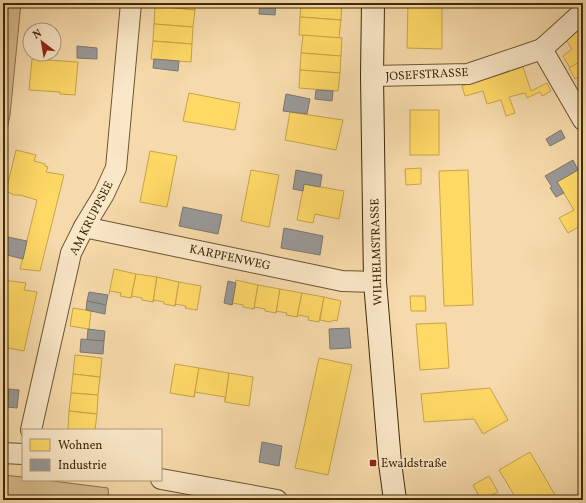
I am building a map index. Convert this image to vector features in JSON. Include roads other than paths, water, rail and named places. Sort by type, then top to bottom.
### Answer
[{"type":"street","name":"AM KRUPPSEE","points":[[31,429],[71,253],[84,227],[104,194],[116,168],[131,3]]},
{"type":"street","name":"WILHELMSTRASSE","points":[[373,3],[372,76],[376,282],[390,463],[395,500]]},
{"type":"street","name":"JOSEFSTRASSE","points":[[372,76],[468,74],[542,50],[583,12]]},
{"type":"street","points":[[542,50],[583,120]]},
{"type":"street","name":"KARPFENWEG","points":[[84,227],[342,281],[376,282]]},
{"type":"street","points":[[3,453],[22,454]]},
{"type":"street","points":[[162,479],[277,500]]},
{"type":"place","name":"Ewaldstraße","points":[[373,463]]}]
